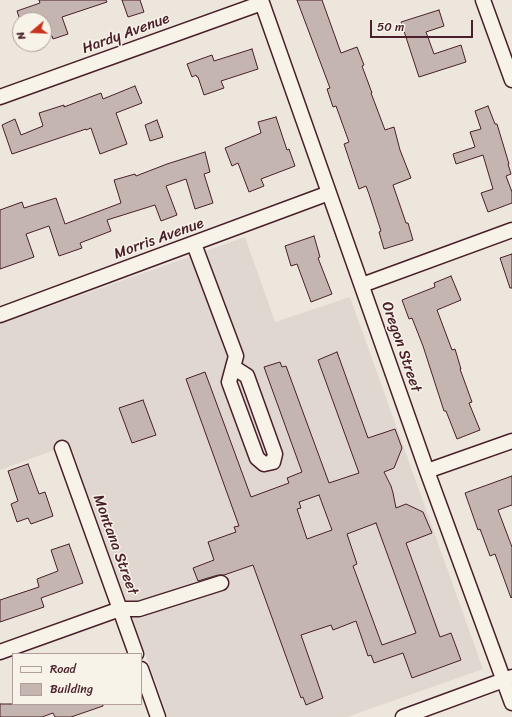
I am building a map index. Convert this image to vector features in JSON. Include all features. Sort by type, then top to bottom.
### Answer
[{"type":"street","points":[[483,0],[512,80]]},
{"type":"street","name":"Hardy Avenue","points":[[0,97],[262,1]]},
{"type":"street","name":"Oregon Street","points":[[262,1],[427,471],[508,678],[512,703]]},
{"type":"street","name":"Morris Avenue","points":[[0,315],[329,193]]},
{"type":"street","points":[[362,285],[512,230]]},
{"type":"street","points":[[194,244],[236,356],[233,367],[229,382],[257,458],[264,464],[273,462],[275,454],[247,376],[233,367]]},
{"type":"street","points":[[427,471],[512,441]]},
{"type":"street","name":"Montana Street","points":[[62,448],[136,653]]},
{"type":"street","points":[[0,652],[120,610],[139,609],[221,584]]},
{"type":"street","points":[[142,672],[158,717]]},
{"type":"street","points":[[403,717],[508,678]]},
{"type":"shaded area","points":[[245,237],[275,322],[350,297],[483,669],[347,717],[168,717],[70,444],[0,470],[0,324]]},
{"type":"building","points":[[39,0],[106,0],[107,2],[62,17],[68,34],[53,39],[52,12],[17,12],[40,3]]},
{"type":"building","points":[[122,0],[140,0],[144,12],[128,17]]},
{"type":"building","points":[[297,0],[322,0],[341,53],[357,47],[364,65],[362,66],[371,93],[385,130],[394,127],[400,150],[411,178],[393,185],[413,240],[384,249],[379,232],[381,231],[369,194],[366,186],[359,189],[344,144],[349,142],[336,106],[333,107],[327,89],[330,88]]},
{"type":"building","points":[[439,10],[444,26],[426,32],[434,54],[461,45],[466,62],[419,77],[401,22]]},
{"type":"building","points":[[252,49],[258,69],[221,81],[224,88],[204,95],[198,77],[196,75],[192,77],[187,64],[212,55],[214,61]]},
{"type":"building","points":[[135,86],[142,103],[116,113],[127,144],[100,154],[91,128],[12,154],[2,125],[15,119],[21,135],[43,126],[39,113],[64,105],[64,107],[101,93],[103,99]]},
{"type":"building","points":[[488,106],[495,124],[497,124],[509,164],[511,174],[506,176],[512,192],[512,203],[488,212],[481,193],[493,189],[483,155],[456,164],[453,154],[475,147],[470,132],[481,129],[475,111]]},
{"type":"building","points":[[276,117],[287,150],[289,149],[295,166],[261,179],[264,186],[249,192],[238,163],[232,166],[225,148],[261,133],[258,122]]},
{"type":"building","points":[[157,120],[163,137],[150,141],[145,125]]},
{"type":"building","points":[[205,152],[210,172],[204,174],[213,203],[195,209],[186,179],[166,186],[177,215],[161,221],[155,205],[107,220],[111,231],[80,243],[82,248],[59,256],[49,226],[26,234],[34,257],[0,269],[0,210],[22,202],[24,208],[56,198],[65,224],[121,203],[114,180],[135,174],[136,176]]},
{"type":"building","points":[[314,236],[320,257],[318,258],[332,294],[311,302],[297,264],[291,266],[285,246]]},
{"type":"building","points":[[512,254],[512,288],[510,288],[500,258]]},
{"type":"building","points":[[451,276],[461,300],[437,310],[452,350],[455,349],[460,369],[472,402],[469,403],[480,430],[457,439],[446,411],[444,411],[423,346],[412,318],[409,319],[402,300],[435,287],[434,283]]},
{"type":"building","points":[[337,352],[368,438],[395,429],[402,448],[394,468],[384,472],[391,486],[396,508],[406,504],[423,512],[432,533],[406,543],[440,637],[451,633],[461,660],[412,678],[403,653],[374,663],[371,655],[368,656],[356,621],[333,630],[331,625],[301,635],[323,698],[306,705],[303,697],[301,698],[253,565],[224,575],[218,575],[198,581],[193,568],[214,560],[208,542],[236,532],[234,527],[239,526],[186,379],[205,372],[251,497],[289,483],[287,478],[302,472],[264,367],[280,362],[282,367],[286,366],[329,483],[359,473],[318,360]],"holes":[[[319,495],[332,530],[307,539],[297,509],[301,508],[299,502]],[[376,523],[416,633],[382,645],[353,566],[357,564],[347,534]]]},
{"type":"building","points":[[143,400],[156,435],[132,443],[119,408]]},
{"type":"building","points":[[28,464],[39,494],[45,492],[53,516],[31,524],[28,518],[17,522],[11,504],[18,501],[8,471]]},
{"type":"building","points":[[512,476],[512,505],[498,510],[512,547],[511,598],[495,554],[490,556],[480,529],[478,530],[465,493]]},
{"type":"building","points":[[69,544],[83,583],[41,598],[44,607],[0,622],[0,600],[39,587],[37,579],[58,571],[51,550]]},
{"type":"building","points":[[0,704],[103,705],[71,717],[55,717],[53,713],[42,717],[0,717]]}]
